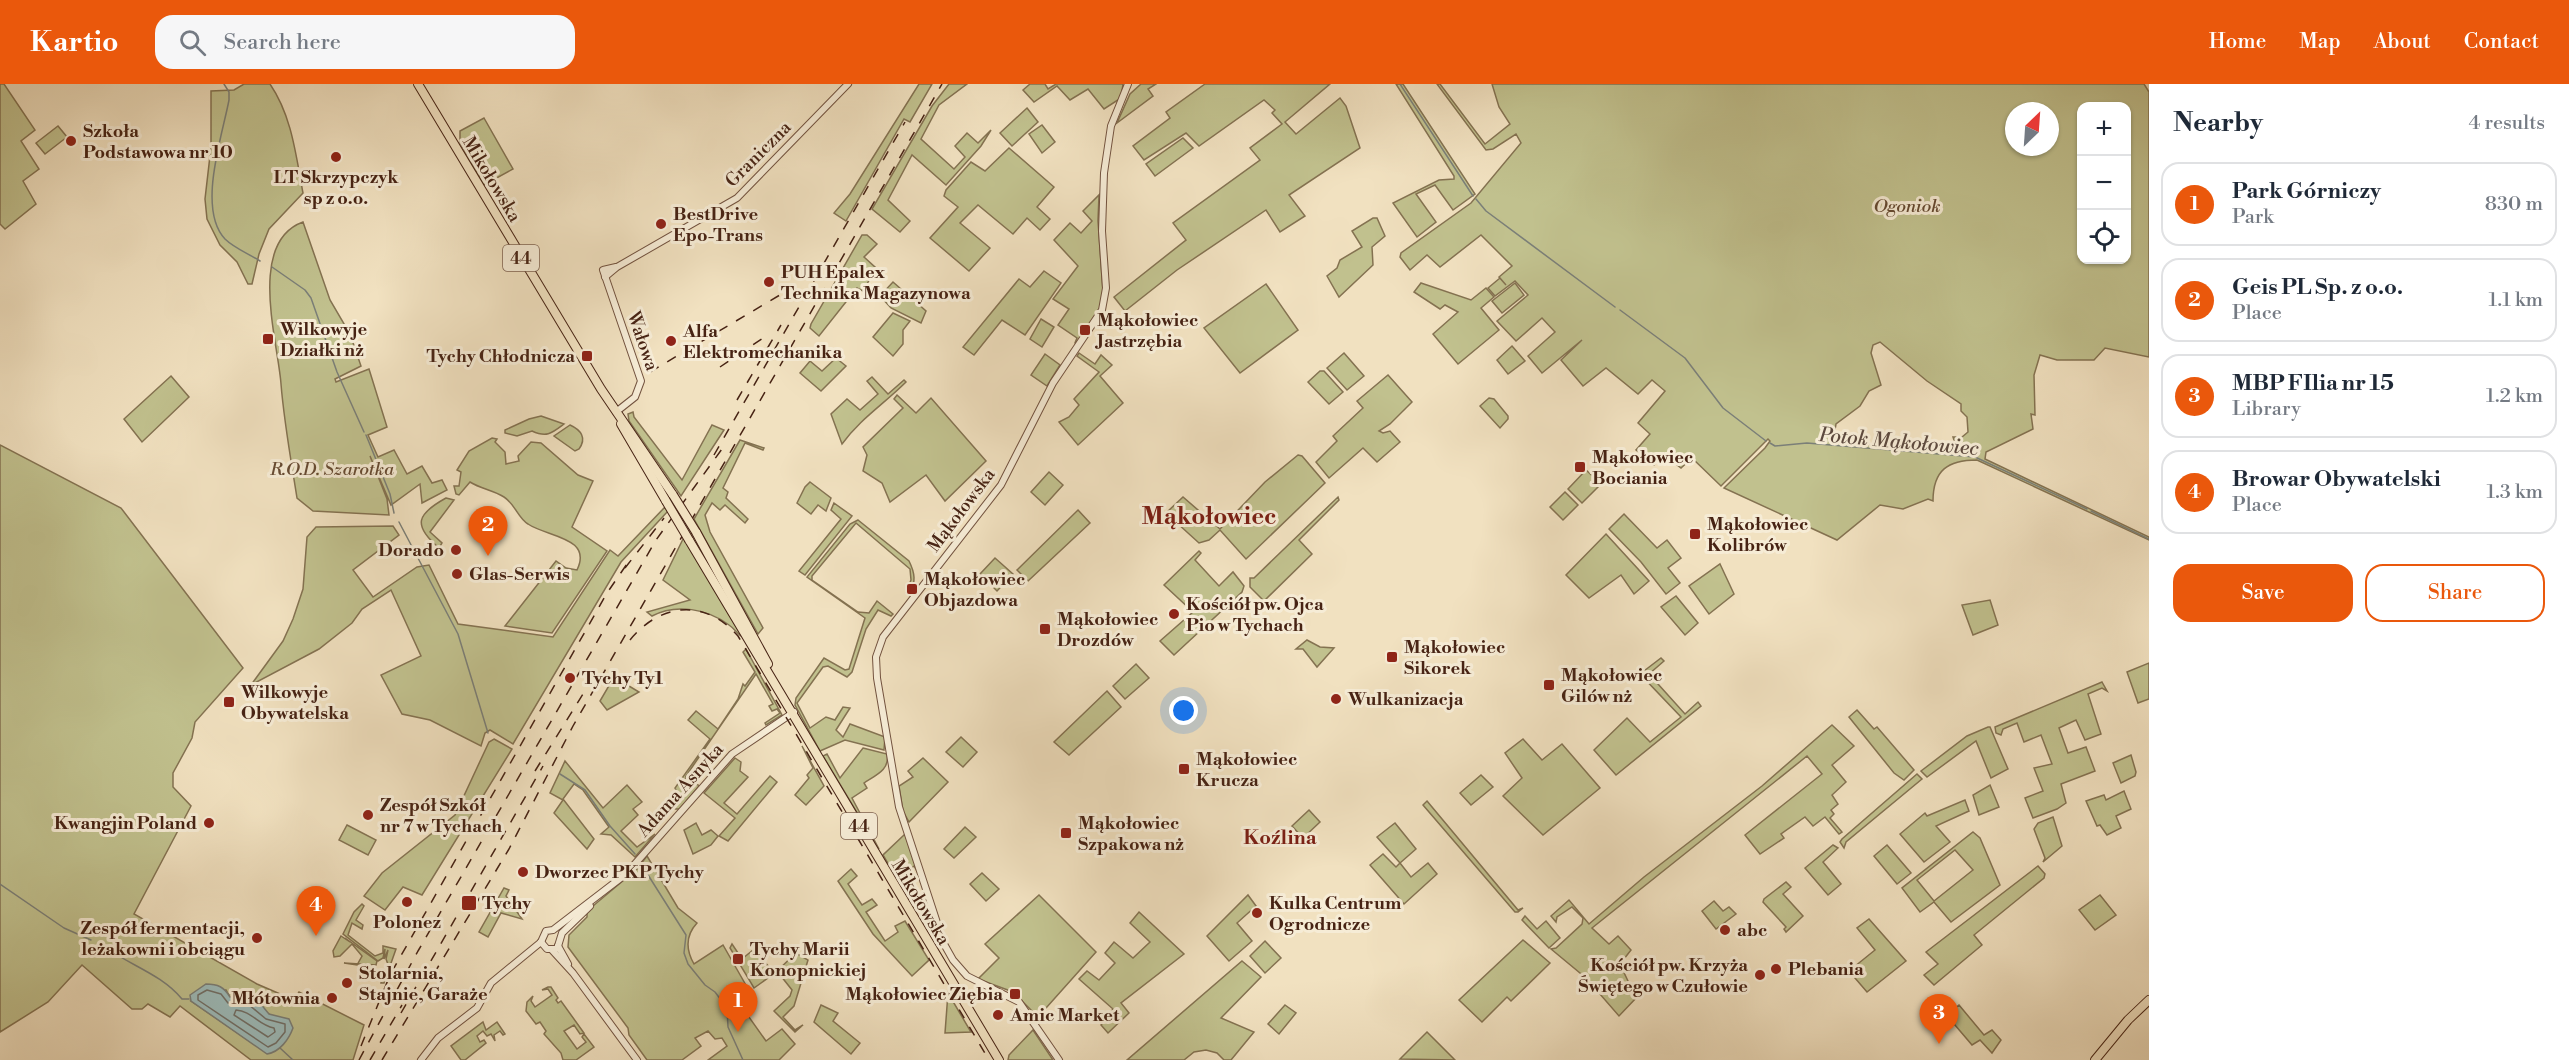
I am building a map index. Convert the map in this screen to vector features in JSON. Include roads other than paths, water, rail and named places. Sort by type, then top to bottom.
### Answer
[{"type":"main road","name":"Mikołowska","points":[[418,84],[616,412],[674,495],[731,591],[792,713]]},
{"type":"main road","name":"Mikołowska","points":[[616,412],[624,432],[998,1060]]},
{"type":"main road","points":[[2095,1060],[2128,1020],[2149,1000]]},
{"type":"street","name":"Graniczna","points":[[617,267],[737,198],[848,84]]},
{"type":"street","name":"Mąkołowska","points":[[1059,1060],[1019,1002],[1004,992],[975,982],[949,954],[899,807],[877,678],[877,650],[901,610],[962,537],[1001,485],[1053,383],[1102,310],[1106,288],[1102,231],[1104,173],[1112,126],[1128,84]]},
{"type":"street","name":"Wałowa","points":[[616,412],[635,397],[641,381],[603,270],[617,267]]},
{"type":"street","points":[[605,277],[617,267]]},
{"type":"street","name":"Adama Asnyka","points":[[547,944],[546,931],[553,930],[626,874],[732,754],[792,713]]},
{"type":"street","name":"Adama Asnyka","points":[[560,937],[597,898]]},
{"type":"street","points":[[421,1060],[429,1048],[477,1008],[491,983],[524,957],[560,937],[553,930]]},
{"type":"street","points":[[547,944],[573,973],[637,1060]]},
{"type":"water","points":[[206,984],[220,987],[230,997],[250,998],[260,1003],[269,1014],[289,1019],[293,1028],[286,1041],[276,1051],[267,1054],[191,1001],[190,995]]},
{"type":"waterway","points":[[224,84],[229,92],[229,100],[214,172],[213,210],[217,226],[225,239],[260,261]]},
{"type":"waterway","name":"Potok Mąkołowiec","points":[[1400,84],[1473,196]]},
{"type":"waterway","name":"Potok Mąkołowiec","points":[[1476,199],[1486,211],[1615,307]]},
{"type":"waterway","points":[[272,267],[305,290],[311,298],[337,372],[364,432]]},
{"type":"waterway","name":"Potok Mąkołowiec","points":[[1620,310],[1685,358],[1723,408],[1766,441]]},
{"type":"waterway","points":[[366,435],[390,494],[394,513]]},
{"type":"waterway","name":"Potok Mąkołowiec","points":[[1770,443],[1775,446],[1807,443],[1975,457],[2087,509]]},
{"type":"waterway","name":"Potok Mąkołowiec","points":[[2091,511],[2149,539]]},
{"type":"waterway","points":[[399,522],[458,634],[488,733]]},
{"type":"waterway","points":[[560,774],[585,790],[610,826],[635,854]]},
{"type":"waterway","points":[[643,867],[686,935],[684,953],[688,964],[727,1008],[728,1027],[743,1060]]},
{"type":"waterway","points":[[0,884],[64,928],[91,940]]},
{"type":"waterway","points":[[105,947],[165,983],[182,999],[189,999]]},
{"type":"waterway","points":[[280,1048],[293,1060]]},
{"type":"railway","points":[[382,1060],[509,849],[573,726],[942,84]]},
{"type":"railway","points":[[714,455],[905,122]]},
{"type":"railway","points":[[650,372],[790,289],[818,267]]},
{"type":"railway","points":[[737,400],[781,325]]},
{"type":"railway","points":[[720,367],[769,334]]},
{"type":"railway","points":[[359,1060],[418,951],[656,540],[722,449]]},
{"type":"railway","points":[[625,568],[664,518]]},
{"type":"railway","points":[[361,1046],[390,975],[607,593],[629,561]]},
{"type":"railway","points":[[630,640],[655,618],[669,612],[683,610],[711,615],[738,636],[989,1060]]},
{"type":"railway","points":[[535,771],[583,694]]},
{"type":"railway","points":[[401,1013],[543,766]]},
{"type":"railway","points":[[370,1060],[402,1005]]},
{"type":"place","name":"Szkoła Podstawowa nr 10","points":[[71,141]]},
{"type":"place","name":"LT Skrzypczyk sp z o.o.","points":[[336,157]]},
{"type":"place","name":"BestDrive Epo-Trans","points":[[661,224]]},
{"type":"place","name":"PUH Epalex Technika Magazynowa","points":[[769,282]]},
{"type":"place","name":"Mąkołowiec Jastrzębia","points":[[1085,330]]},
{"type":"place","name":"Wilkowyje Działki nż","points":[[268,339]]},
{"type":"place","name":"Alfa Elektromechanika","points":[[671,341]]},
{"type":"place","name":"Tychy Chłodnicza","points":[[587,356]]},
{"type":"place","name":"Mąkołowiec Bociania","points":[[1580,467]]},
{"type":"place","name":"Mąkołowiec Kolibrów","points":[[1695,534]]},
{"type":"place","name":"Dorado","points":[[456,550]]},
{"type":"place","name":"Geis PL Sp. z o.o.","points":[[488,556]]},
{"type":"place","name":"Glas-Serwis","points":[[457,574]]},
{"type":"place","name":"Mąkołowiec Objazdowa","points":[[912,589]]},
{"type":"place","name":"Kościół pw. Ojca Pio w Tychach","points":[[1174,614]]},
{"type":"place","name":"Mąkołowiec Drozdów","points":[[1045,629]]},
{"type":"place","name":"Mąkołowiec Sikorek","points":[[1392,657]]},
{"type":"place","name":"Tychy Ty1","points":[[570,678]]},
{"type":"place","name":"Mąkołowiec Gilów nż","points":[[1549,685]]},
{"type":"place","name":"Wulkanizacja","points":[[1336,699]]},
{"type":"place","name":"Wilkowyje Obywatelska","points":[[229,702]]},
{"type":"place","name":"Mąkołowiec Krucza","points":[[1184,769]]},
{"type":"place","name":"Zespół Szkół nr 7 w Tychach","points":[[368,815]]},
{"type":"place","name":"Kwangjin Poland","points":[[209,823]]},
{"type":"place","name":"Mąkołowiec Szpakowa nż","points":[[1066,833]]},
{"type":"place","name":"Dworzec PKP Tychy","points":[[523,872]]},
{"type":"place","name":"Polonez","points":[[407,902]]},
{"type":"place","name":"Tychy","points":[[469,903]]},
{"type":"place","name":"Kulka Centrum Ogrodnicze","points":[[1257,913]]},
{"type":"place","name":"abc","points":[[1725,930]]},
{"type":"place","name":"Browar Obywatelski","points":[[316,936]]},
{"type":"place","name":"Zespół fermentacji, leżakowni i obciągu","points":[[257,938]]},
{"type":"place","name":"Tychy Marii Konopnickiej","points":[[738,959]]},
{"type":"place","name":"Plebania","points":[[1776,969]]},
{"type":"place","name":"Kościół pw. Krzyża Świętego w Czułowie","points":[[1760,975]]},
{"type":"place","name":"Stolarnia, Stajnie, Garaże","points":[[347,983]]},
{"type":"place","name":"Mąkołowiec Ziębia","points":[[1015,994]]},
{"type":"place","name":"Młótownia","points":[[332,998]]},
{"type":"place","name":"Amic Market","points":[[998,1015]]},
{"type":"place","name":"Park Górniczy","points":[[738,1032]]},
{"type":"place","name":"MBP FIlia nr 15","points":[[1939,1044]]},
{"type":"district","name":"Mąkołowiec","points":[[1209,516]]},
{"type":"district","name":"Koźlina","points":[[1280,837]]},
{"type":"park label","name":"Ogoniok","points":[[1907,206]]},
{"type":"park label","name":"R.O.D. Szarotka","points":[[332,469]]}]
